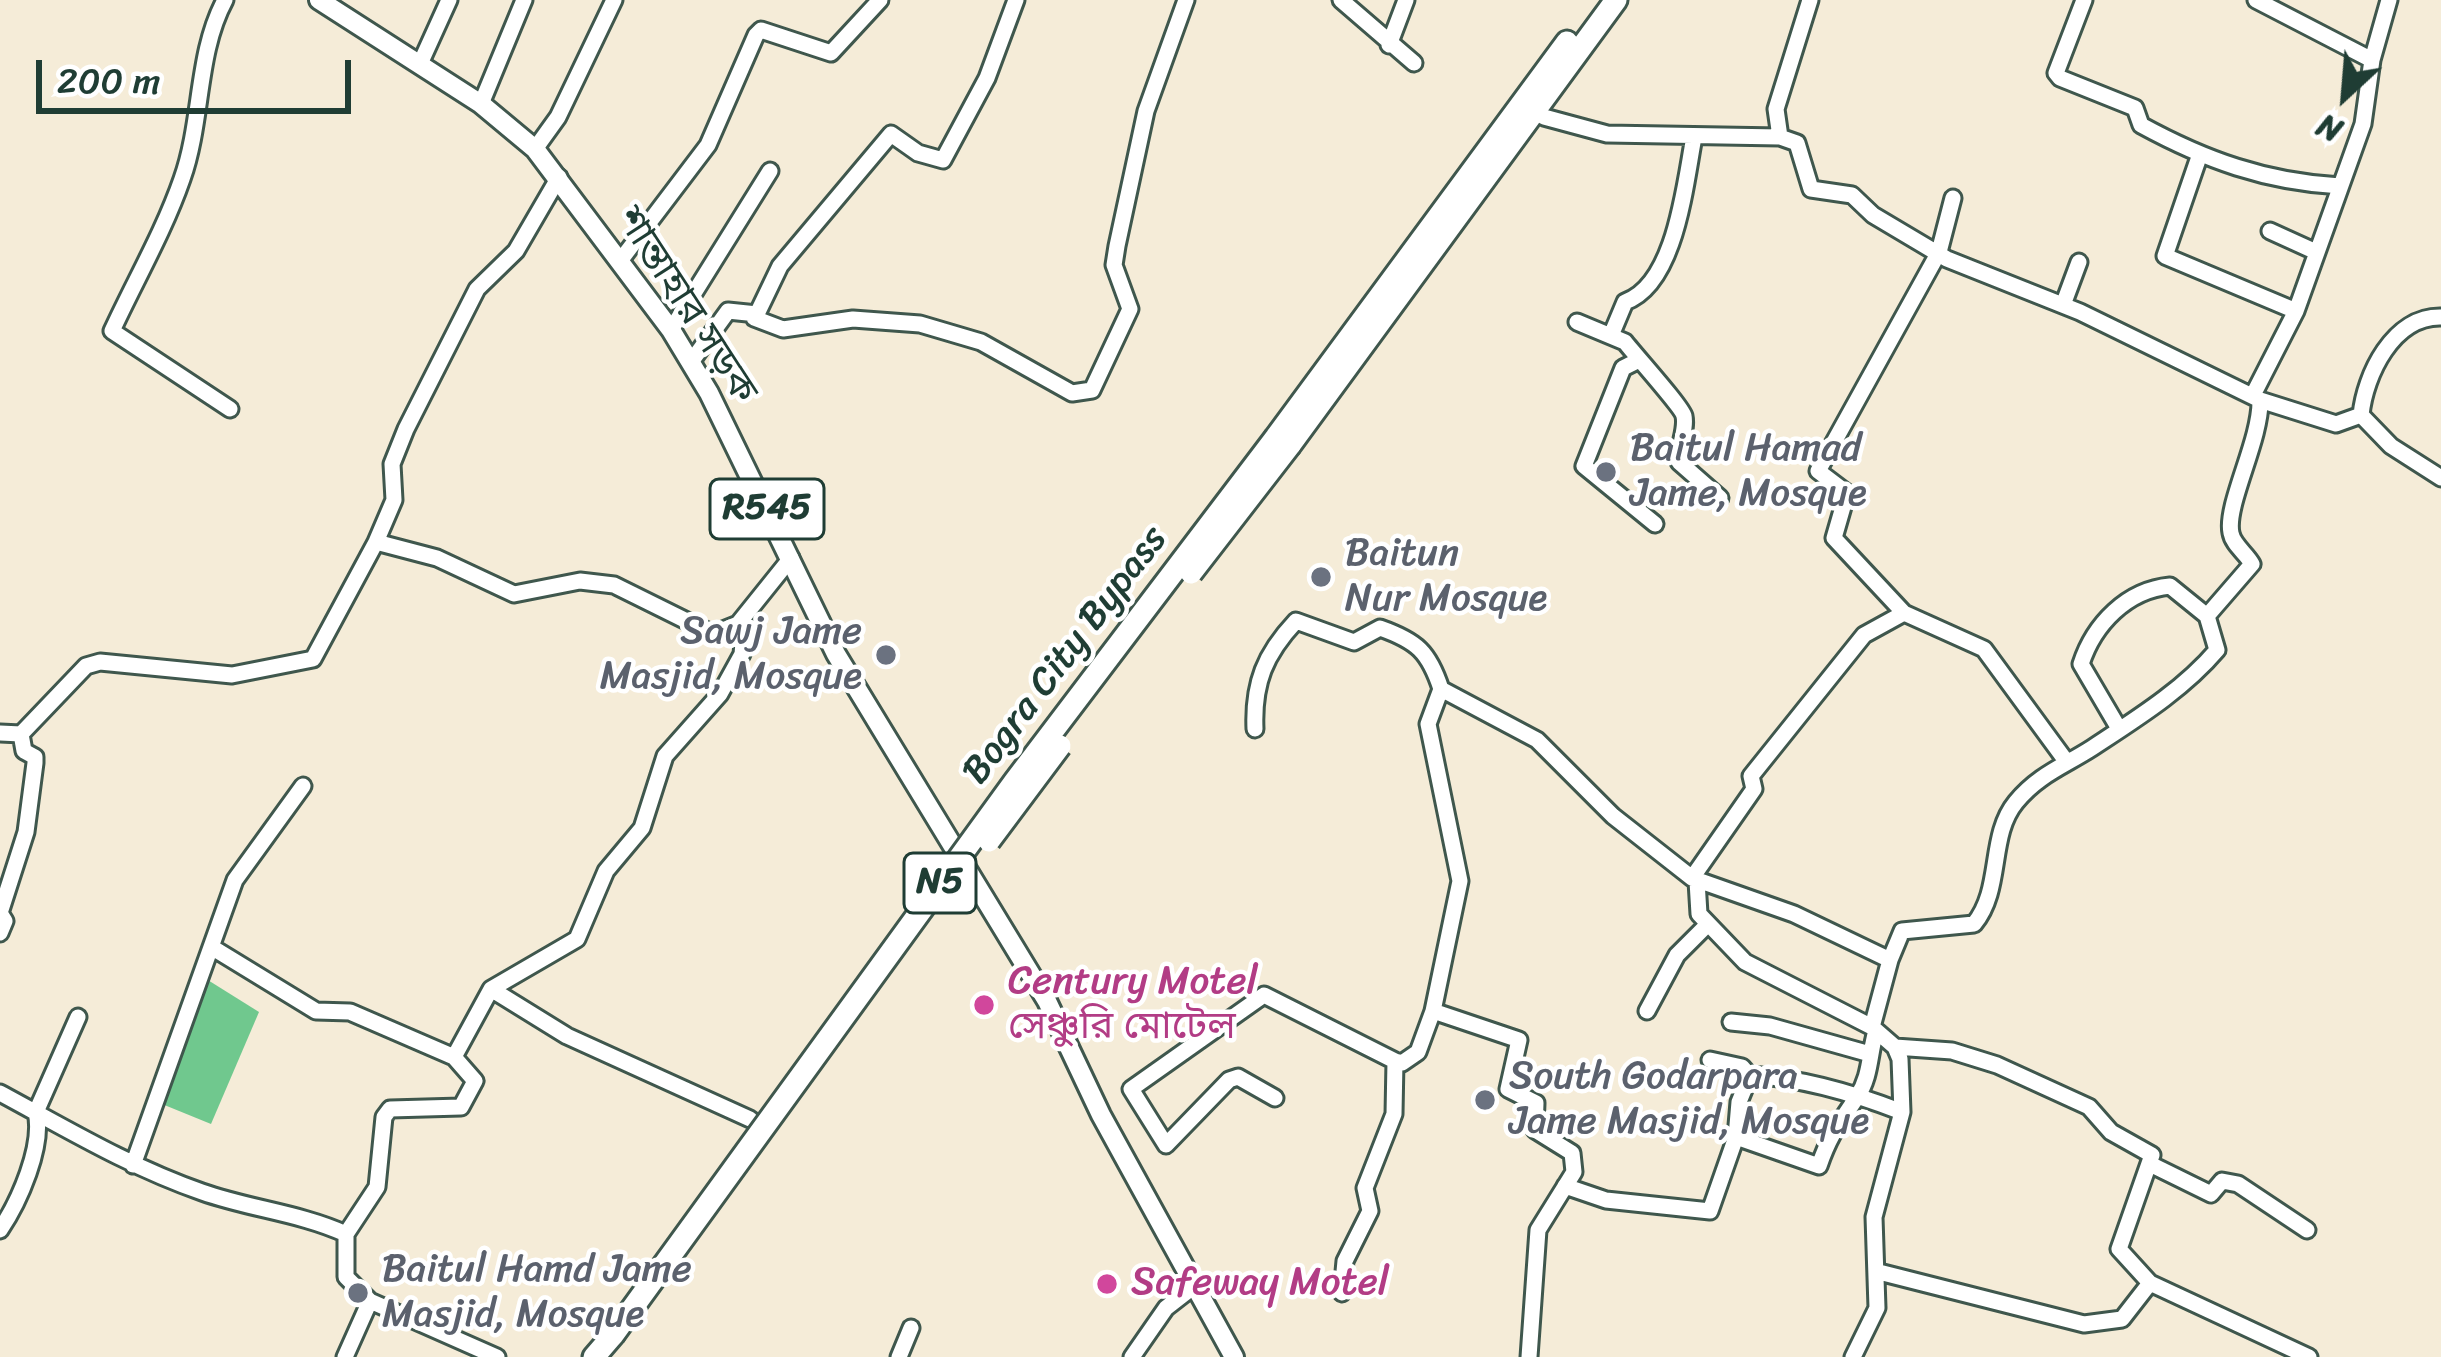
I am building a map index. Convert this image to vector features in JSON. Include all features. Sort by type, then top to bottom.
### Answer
[{"type":"highway","name":"Bogra City Bypass","points":[[1283,441],[1598,0]]},
{"type":"highway","name":"Bogra City Bypass","points":[[594,1357],[616,1345],[1283,441],[1616,0]]},
{"type":"highway","points":[[1428,202],[1467,178]]},
{"type":"main road","name":"শান্তাহার সড়ক","points":[[319,0],[481,104],[535,149],[671,331],[692,362],[836,654],[1044,996],[1100,1115],[1193,1287]]},
{"type":"main road","name":"R545","points":[[1193,1287],[1234,1357]]},
{"type":"street","points":[[225,0],[208,32],[204,88],[183,178],[112,331],[230,409]]},
{"type":"street","points":[[420,64],[448,0]]},
{"type":"street","points":[[481,104],[524,0]]},
{"type":"street","points":[[535,149],[558,117],[614,0]]},
{"type":"street","points":[[620,261],[707,145],[756,35],[761,30],[831,53],[880,0]]},
{"type":"street","points":[[692,362],[728,311],[783,329],[853,320],[903,320],[981,342],[1072,394],[1092,390],[1130,310],[1114,265],[1117,247],[1146,110],[1186,0]]},
{"type":"street","points":[[1341,0],[1414,63]]},
{"type":"street","points":[[1390,45],[1406,0]]},
{"type":"street","points":[[1780,137],[1776,110],[1810,0]]},
{"type":"street","points":[[2084,0],[2056,73],[2135,108],[2140,124],[2199,157],[2288,183],[2340,185]]},
{"type":"street","points":[[2256,0],[2372,60]]},
{"type":"street","points":[[2207,616],[2252,564],[2234,541],[2230,520],[2255,445],[2256,397],[2296,311],[2363,124],[2372,60],[2389,0]]},
{"type":"street","points":[[754,318],[779,266],[891,134],[917,153],[944,160],[987,77],[1015,4]]},
{"type":"street","points":[[1544,117],[1607,134],[1780,137],[1797,143],[1811,190],[1852,195],[1873,215],[1981,275],[2063,305],[2256,397],[2336,424],[2361,415]]},
{"type":"street","points":[[1612,333],[1624,302],[1637,298],[1677,234],[1694,137]]},
{"type":"street","points":[[2199,157],[2165,256],[2296,311]]},
{"type":"street","points":[[671,331],[770,171]]},
{"type":"street","points":[[0,733],[21,734],[86,666],[100,662],[232,675],[313,658],[376,542],[394,500],[392,464],[477,289],[515,251],[559,177]]},
{"type":"street","points":[[1953,198],[1939,252],[1818,471],[1847,493],[1834,538],[1904,614],[1984,649],[2066,761]]},
{"type":"street","points":[[2270,231],[2314,251]]},
{"type":"street","points":[[2063,305],[2079,262]]},
{"type":"street","points":[[2361,415],[2365,380],[2397,336],[2428,317],[2441,317]]},
{"type":"street","points":[[1577,322],[1625,342],[1635,362],[1682,408],[1686,423],[1677,441],[1679,462],[1720,498]]},
{"type":"street","points":[[1635,362],[1623,368],[1585,466],[1655,524]]},
{"type":"street","points":[[2361,415],[2391,446],[2441,478]]},
{"type":"street","points":[[376,542],[436,558],[514,594],[596,582],[614,585],[712,634],[738,624],[791,558]]},
{"type":"street","points":[[1736,1137],[1820,1166],[1832,1128],[1857,1097],[1890,959],[1902,931],[1974,924],[1988,902],[2012,806],[2038,778],[2066,761],[2118,727],[2194,677],[2217,650],[2207,616],[2170,586],[2126,600],[2097,632],[2081,664],[2118,727]]},
{"type":"street","points":[[1904,614],[1864,635],[1751,776],[1754,789],[1694,879],[1699,914],[1745,962],[1874,1029],[1895,1047],[1952,1051],[2089,1107],[2110,1132],[2152,1155],[2119,1250],[2150,1282],[2309,1357]]},
{"type":"street","points":[[1255,729],[1254,698],[1261,670],[1271,648],[1296,621],[1354,641],[1380,628],[1408,638],[1429,653],[1442,689],[1428,724],[1460,880],[1433,1011],[1418,1052],[1402,1063],[1264,995],[1131,1090],[1166,1145],[1228,1080],[1238,1077],[1275,1098]]},
{"type":"street","points":[[454,1057],[491,989],[577,939],[606,871],[642,828],[665,756],[720,694],[742,654],[744,632],[738,624]]},
{"type":"street","points":[[1442,689],[1537,740],[1613,816],[1694,879],[1793,914],[1890,959]]},
{"type":"street","points":[[0,932],[4,921],[0,913],[26,832],[35,757],[24,751],[21,734]]},
{"type":"street","points":[[133,1166],[236,880],[303,786]]},
{"type":"street","points":[[1647,1011],[1678,955],[1707,925]]},
{"type":"street","points":[[213,948],[316,1011],[350,1012],[454,1057],[475,1086],[461,1107],[390,1109],[384,1117],[377,1187],[346,1234],[346,1277],[370,1301],[497,1357]]},
{"type":"street","points":[[491,989],[567,1036],[750,1120]]},
{"type":"street","points":[[1433,1011],[1519,1040],[1507,1086],[1536,1103],[1535,1130],[1573,1153],[1574,1172],[1538,1230],[1529,1357]]},
{"type":"street","points":[[0,1230],[14,1209],[40,1126],[36,1112],[78,1017]]},
{"type":"street","points":[[1731,1022],[1770,1025],[1870,1054]]},
{"type":"street","points":[[1853,1357],[1877,1308],[1874,1217],[1902,1112],[1895,1047]]},
{"type":"street","points":[[1710,1060],[1742,1067],[1749,1075],[1778,1076],[1902,1112]]},
{"type":"street","points":[[1342,1293],[1346,1261],[1370,1211],[1365,1188],[1394,1114],[1395,1061]]},
{"type":"street","points":[[1564,1186],[1606,1200],[1710,1211],[1736,1137],[1739,1102],[1749,1075]]},
{"type":"street","points":[[0,1094],[133,1166],[346,1234]]},
{"type":"street","points":[[2150,1164],[2211,1194],[2222,1180],[2238,1184],[2307,1229]]},
{"type":"street","points":[[1879,1272],[2084,1324],[2122,1319],[2150,1282]]},
{"type":"street","points":[[1132,1357],[1166,1308],[1193,1287]]},
{"type":"street","points":[[345,1357],[370,1301]]},
{"type":"street","points":[[899,1357],[911,1328]]},
{"type":"green space","points":[[203,977],[259,1012],[211,1124],[157,1102]]},
{"type":"place","name":"Baitul Hamad Jame, Mosque","points":[[1606,472]]},
{"type":"place","name":"Baitun Nur Mosque","points":[[1321,577]]},
{"type":"place","name":"Sawj Jame Masjid, Mosque","points":[[886,655]]},
{"type":"place","name":"Century Motel সেঞ্চুরি মোটেল","points":[[984,1005]]},
{"type":"place","name":"South Godarpara Jame Masjid, Mosque","points":[[1485,1100]]},
{"type":"place","name":"Safeway Motel","points":[[1107,1284]]},
{"type":"place","name":"Baitul Hamd Jame Masjid, Mosque","points":[[358,1293]]}]
